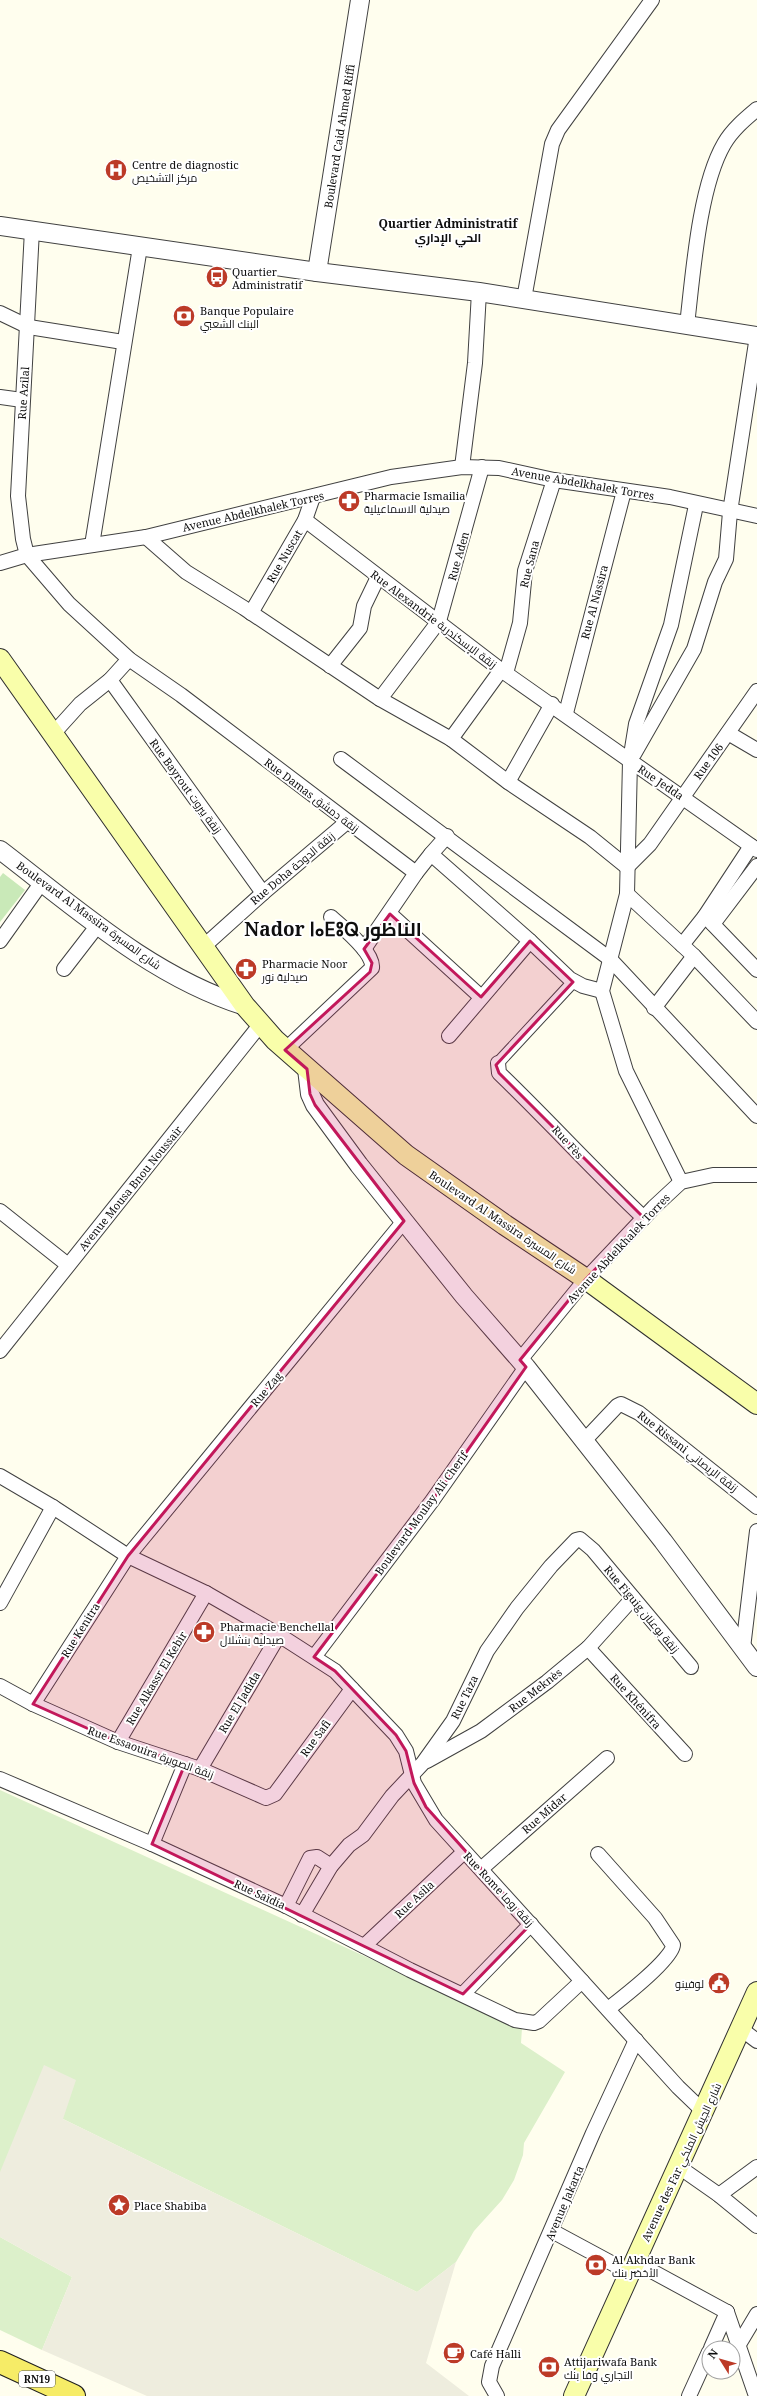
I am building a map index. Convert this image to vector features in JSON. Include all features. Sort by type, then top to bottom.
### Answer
[{"type":"main road","name":"Boulevard Al Massira شارع المسيرة","points":[[0,659],[203,947],[260,1025],[307,1069],[406,1155],[505,1226],[586,1279],[757,1404]]},
{"type":"main road","name":"Avenue des Far شارع الجيش الملكي","points":[[574,2396],[704,2112],[751,2033],[757,1992]]},
{"type":"main road","name":"RN19","points":[[0,2362],[74,2396]]},
{"type":"street","name":"Boulevard Caid Ahmed Riffi","points":[[317,272],[360,0]]},
{"type":"street","points":[[524,299],[542,192],[555,137],[652,0]]},
{"type":"street","points":[[687,325],[702,217],[713,167],[732,132],[757,109]]},
{"type":"street","points":[[0,226],[317,272],[479,292],[757,336],[730,512],[726,559],[716,582],[694,649],[630,761]]},
{"type":"street","name":"Rue Azilal","points":[[26,555],[18,496],[22,400],[29,327],[32,230]]},
{"type":"street","points":[[92,544],[123,342],[140,247]]},
{"type":"street","points":[[462,467],[475,364],[479,292]]},
{"type":"street","points":[[0,313],[29,327],[123,342]]},
{"type":"street","points":[[0,397],[22,400]]},
{"type":"street","name":"Avenue Abdelkhalek Torres","points":[[0,563],[26,555],[146,537],[390,477],[462,467],[499,468],[554,480],[670,498],[696,505],[757,516]]},
{"type":"street","name":"Rue Aden","points":[[439,621],[482,467]]},
{"type":"street","name":"Rue Sana","points":[[504,671],[520,624],[525,571],[554,480]]},
{"type":"street","name":"Rue Al Nassira","points":[[566,713],[624,491]]},
{"type":"street","name":"Rue Nuscat","points":[[251,614],[305,520],[312,497]]},
{"type":"street","points":[[696,505],[671,625],[636,724],[630,761],[627,894],[602,991],[626,1071],[681,1182],[713,1175],[757,1175]]},
{"type":"street","name":"Rue Alexandrie زنقة الإسكندرية","points":[[305,520],[378,577],[439,621],[504,671],[566,713]]},
{"type":"street","points":[[146,537],[186,572],[380,699],[450,739],[508,782],[590,837],[627,867]]},
{"type":"street","name":"Rue Damas زنقة دمشق","points":[[26,555],[61,596],[129,659],[181,695],[416,873]]},
{"type":"street","points":[[330,666],[360,628],[364,606],[378,577]]},
{"type":"street","points":[[380,699],[439,621]]},
{"type":"street","points":[[52,734],[80,704],[110,680],[129,659]]},
{"type":"street","points":[[450,739],[504,671]]},
{"type":"street","name":"Rue Bayrout زنقة بيروت","points":[[110,680],[263,893]]},
{"type":"street","name":"Rue 106","points":[[627,867],[650,844],[682,796],[757,691]]},
{"type":"street","points":[[508,782],[552,704]]},
{"type":"street","name":"Rue Jedda","points":[[566,713],[630,761],[682,796],[754,848]]},
{"type":"street","points":[[728,733],[757,750]]},
{"type":"street","points":[[341,759],[610,959],[654,1008],[755,1108]]},
{"type":"street","name":"Rue Doha زنقة الدوحة","points":[[203,947],[263,893],[347,822]]},
{"type":"street","points":[[364,949],[390,914],[416,873],[446,836]]},
{"type":"street","points":[[709,920],[754,848]]},
{"type":"street","name":"Boulevard Al Massira شارع المسيرة","points":[[0,850],[98,925],[188,984],[217,998],[245,1006]]},
{"type":"street","points":[[430,854],[530,941],[573,982],[602,991]]},
{"type":"street","points":[[682,946],[709,920],[757,866]]},
{"type":"street","points":[[0,941],[42,882]]},
{"type":"street","points":[[627,894],[694,956],[757,1022]]},
{"type":"street","points":[[390,914],[481,997]]},
{"type":"street","points":[[286,1050],[372,968],[372,963],[364,949],[331,917]]},
{"type":"street","points":[[709,920],[757,970]]},
{"type":"street","points":[[64,969],[98,925]]},
{"type":"street","points":[[449,1036],[530,941]]},
{"type":"street","points":[[654,1008],[694,956]]},
{"type":"street","points":[[498,1063],[573,982]]},
{"type":"street","name":"Avenue Mousa Bnou Noussair","points":[[0,1351],[260,1025]]},
{"type":"street","name":"Rue Fès","points":[[498,1063],[499,1073],[551,1123],[599,1176],[644,1218]]},
{"type":"street","points":[[307,1069],[310,1094],[315,1105],[359,1165],[464,1296],[523,1363],[583,1442],[663,1542],[757,1667]]},
{"type":"street","name":"Avenue Abdelkhalek Torres","points":[[523,1363],[586,1279],[644,1218],[681,1182]]},
{"type":"street","points":[[0,1211],[68,1266]]},
{"type":"street","name":"Rue Zag","points":[[128,1556],[404,1221]]},
{"type":"street","name":"Boulevard Moulay Ali Cherif","points":[[314,1657],[432,1501],[523,1363]]},
{"type":"street","name":"Rue Rissani زنقة الريصاني","points":[[583,1442],[617,1406],[621,1404],[626,1405],[639,1413],[757,1506]]},
{"type":"street","name":"Rue Rome زنقة روما","points":[[0,1476],[53,1507],[128,1556],[206,1593],[279,1635],[335,1672],[396,1735],[406,1750],[414,1784],[426,1807],[464,1852],[482,1869],[582,1981],[704,2112]]},
{"type":"street","points":[[0,1603],[53,1507]]},
{"type":"street","points":[[743,1648],[757,1531]]},
{"type":"street","name":"Rue Taza","points":[[302,1915],[331,1866],[349,1845],[362,1835],[412,1773],[423,1763],[453,1721],[482,1659],[522,1602],[550,1566],[576,1540],[580,1539],[586,1542],[593,1550]]},
{"type":"street","name":"Rue Figuig زنقة بوعنان","points":[[593,1550],[691,1667]]},
{"type":"street","name":"Rue Kenitra","points":[[33,1704],[128,1556]]},
{"type":"street","name":"Rue Alkassr El Kebir","points":[[118,1742],[206,1593]]},
{"type":"street","name":"Rue Meknès","points":[[423,1763],[481,1731],[547,1682],[588,1648],[633,1598]]},
{"type":"street","name":"Rue El Jadida","points":[[200,1769],[279,1635]]},
{"type":"street","name":"Rue Khénifra","points":[[588,1648],[685,1754]]},
{"type":"street","name":"Rue Essaouira زنقة الصويرة","points":[[0,1686],[33,1704],[118,1742],[200,1769],[266,1798],[271,1797],[279,1788]]},
{"type":"street","name":"Rue Safi","points":[[279,1788],[352,1689]]},
{"type":"street","name":"Rue Midar","points":[[482,1869],[607,1758]]},
{"type":"street","points":[[152,1844],[185,1764]]},
{"type":"street","name":"Rue Saïdia","points":[[0,1779],[152,1844],[286,1906],[515,2020],[534,2023],[538,2021],[582,1981]]},
{"type":"street","name":"Rue Asila","points":[[364,1946],[464,1852]]},
{"type":"street","points":[[598,1854],[655,1918],[672,1942],[673,1950],[647,1977],[608,2009]]},
{"type":"street","points":[[286,1906],[310,1858],[318,1857],[331,1866]]},
{"type":"street","points":[[462,1994],[531,1924]]},
{"type":"street","name":"Avenue Jakarta","points":[[497,2396],[490,2382],[492,2366],[552,2231],[593,2133],[636,2040]]},
{"type":"street","points":[[679,2167],[757,2226]]},
{"type":"street","points":[[718,2195],[757,2167]]},
{"type":"street","points":[[552,2231],[633,2267],[727,2312],[736,2340]]},
{"type":"street","points":[[715,2340],[727,2312]]},
{"type":"street","points":[[741,2341],[757,2314]]},
{"type":"street","points":[[741,2354],[756,2396]]},
{"type":"street","points":[[689,2396],[701,2370]]},
{"type":"highlighted area","points":[[390,914],[481,997],[530,941],[573,982],[496,1065],[499,1073],[644,1218],[586,1279],[520,1360],[526,1367],[432,1501],[314,1657],[335,1671],[396,1735],[406,1751],[414,1783],[426,1807],[531,1924],[463,1994],[152,1844],[185,1764],[118,1742],[33,1704],[128,1556],[404,1221],[315,1105],[310,1094],[307,1069],[285,1050],[370,972],[372,963],[364,949]]},
{"type":"green space","points":[[3,873],[25,890],[0,922],[0,877]]},
{"type":"green space","points":[[0,1790],[522,2028],[521,2043],[565,2072],[524,2143],[523,2155],[514,2180],[502,2200],[474,2231],[456,2262],[417,2292],[63,2119],[0,2184]]},
{"type":"green space","points":[[0,2237],[72,2277],[42,2350],[0,2330]]},
{"type":"shaded area","name":"Place Shabiba","points":[[44,2065],[76,2080],[63,2119],[417,2292],[456,2262],[426,2363],[469,2396],[147,2396],[42,2350],[72,2277],[0,2237],[0,2172]]},
{"type":"place","name":"Centre de diagnostic مركز التشخيص","points":[[116,170]]},
{"type":"place","name":"Quartier Administratif","points":[[217,277]]},
{"type":"place","name":"Banque Populaire البنك الشعبي","points":[[184,316]]},
{"type":"place","name":"Pharmacie Ismailia صيدلية الاسماعيلية","points":[[349,501]]},
{"type":"place","name":"Pharmacie Noor صيدلية نور","points":[[246,969]]},
{"type":"place","name":"Pharmacie Benchellal صيدلية بنشلال","points":[[204,1632]]},
{"type":"place","name":"لوفينو","points":[[719,1983]]},
{"type":"place","name":"Place Shabiba","points":[[119,2205]]},
{"type":"place","name":"Al Akhdar Bank الأخضر بنك","points":[[596,2265]]},
{"type":"place","name":"Café Halli","points":[[454,2353]]},
{"type":"place","name":"Attijariwafa Bank التجاري وفا بنك","points":[[549,2367]]},
{"type":"district","name":"Quartier Administratif الحي الإداري","points":[[448,230]]},
{"type":"district","name":"Nador ⵏⴰⴹⵓⵕ الناظور","points":[[333,929]]}]
